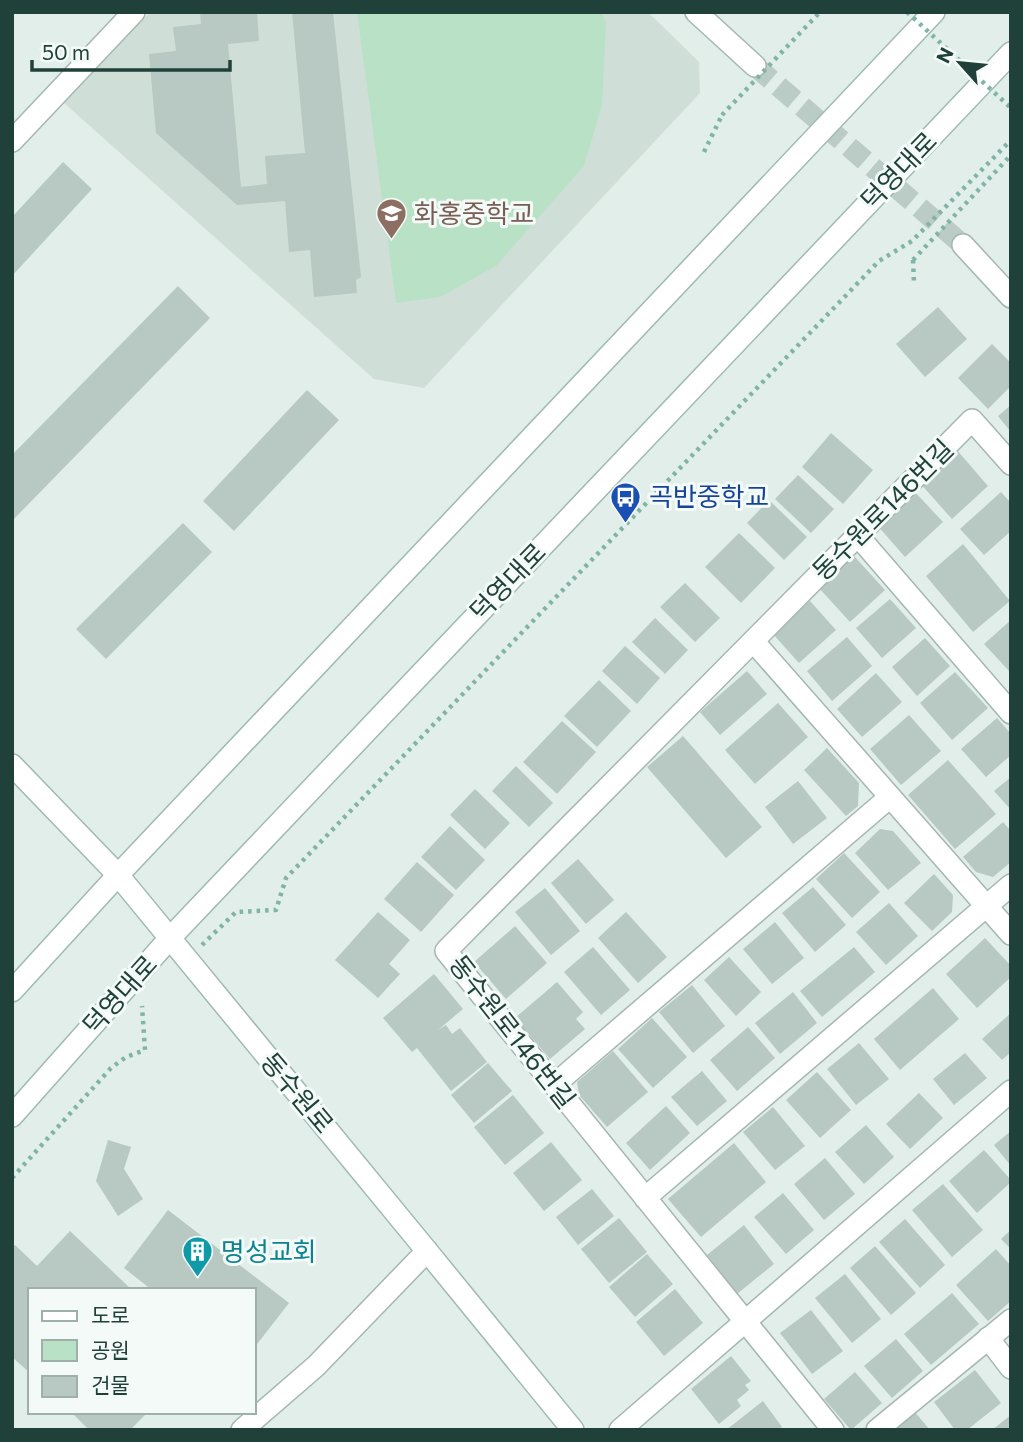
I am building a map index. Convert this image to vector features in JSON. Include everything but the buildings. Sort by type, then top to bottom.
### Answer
[{"type":"street","points":[[12,141],[134,12]]},
{"type":"street","points":[[696,12],[755,66]]},
{"type":"street","points":[[12,992],[118,876],[934,12]]},
{"type":"street","name":"덕영대로","points":[[12,1116],[170,938],[1011,53]]},
{"type":"street","points":[[963,245],[1006,287]]},
{"type":"street","name":"동수원로146번길","points":[[833,1430],[446,951],[972,420],[1011,464]]},
{"type":"street","points":[[858,536],[1011,713]]},
{"type":"street","points":[[753,641],[1011,934]]},
{"type":"street","name":"동수원로","points":[[12,765],[118,876],[573,1430]]},
{"type":"street","points":[[554,1085],[890,797]]},
{"type":"street","points":[[645,1198],[1011,885]]},
{"type":"street","points":[[620,1430],[1011,1091]]},
{"type":"street","points":[[242,1430],[316,1366],[427,1251]]},
{"type":"street","points":[[877,1430],[1011,1320]]},
{"type":"street","points":[[988,1338],[1011,1368]]},
{"type":"path","points":[[704,152],[722,115],[820,12]]},
{"type":"path","points":[[907,12],[1011,108]]},
{"type":"path","points":[[236,912],[276,910],[286,878],[295,868],[879,261],[912,241],[1011,140]]},
{"type":"path","points":[[914,284],[913,260],[1011,155]]},
{"type":"path","points":[[12,1178],[111,1068],[126,1057],[145,1049],[142,1006]]},
{"type":"shaded area","name":"화홍중학교","points":[[150,12],[648,12],[699,62],[700,93],[424,388],[374,379],[64,103]]},
{"type":"green space","points":[[357,12],[601,12],[606,23],[602,105],[584,166],[496,266],[440,297],[396,303]]},
{"type":"tunnel","points":[[755,66],[963,245]]},
{"type":"place","name":"화홍중학교","points":[[391,241]]},
{"type":"place","name":"곡반중학교","points":[[626,524]]},
{"type":"place","name":"명성교회","points":[[198,1279]]}]
